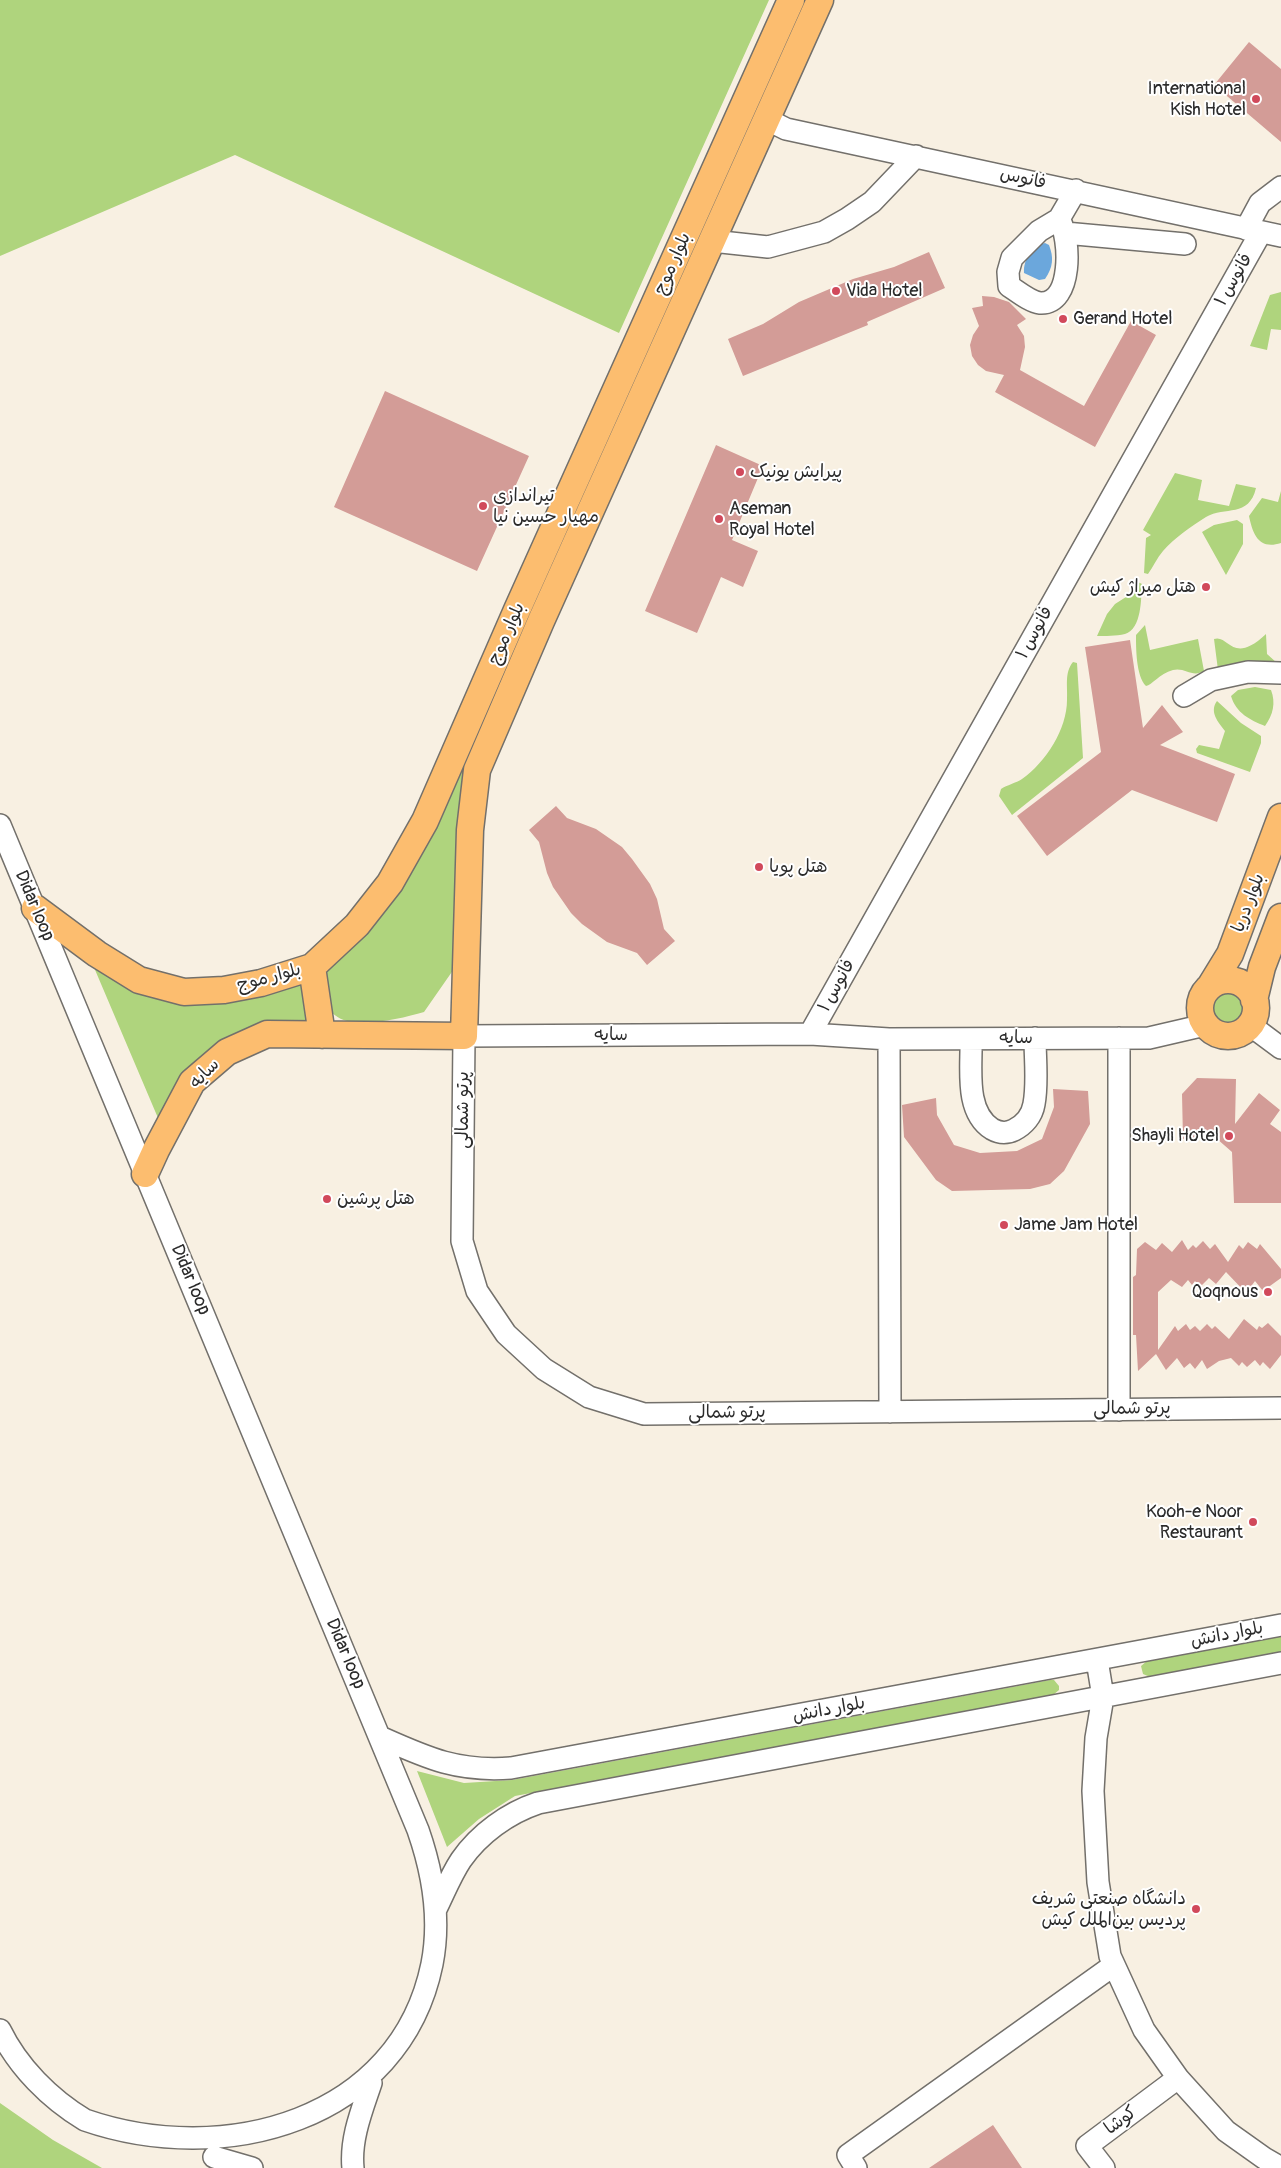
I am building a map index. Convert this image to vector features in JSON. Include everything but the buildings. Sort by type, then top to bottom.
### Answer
[{"type":"main road","name":"بلوار موج","points":[[35,908],[96,954],[139,980],[184,992],[224,990],[312,967],[357,925],[390,883],[425,821],[791,0]]},
{"type":"main road","name":"بلوار موج","points":[[464,1036],[470,830],[477,770],[820,0]]},
{"type":"main road","points":[[743,108],[766,119]]},
{"type":"main road","points":[[518,610],[542,621]]},
{"type":"main road","name":"بلوار دریا","points":[[1211,986],[1230,954],[1281,817]]},
{"type":"main road","name":"بلوار دریا","points":[[1254,1000],[1262,967],[1281,917]]},
{"type":"main road","points":[[312,967],[322,1035]]},
{"type":"main road","points":[[1227,980],[1236,981],[1250,992],[1254,1000],[1254,1017],[1244,1032],[1228,1037],[1211,1032],[1200,1017],[1200,1000],[1211,986],[1227,980]]},
{"type":"main road","name":"سایه","points":[[146,1174],[156,1150],[192,1082],[227,1052],[267,1034],[464,1036]]},
{"type":"street","name":"فانوس","points":[[766,119],[786,129],[1076,190],[1263,232]]},
{"type":"street","points":[[712,241],[768,247],[824,232],[847,220],[872,202],[916,156]]},
{"type":"street","name":"فانوس ۱","points":[[810,1034],[1263,232],[1260,204],[1281,187]]},
{"type":"street","points":[[1076,190],[1062,226],[1185,244]]},
{"type":"street","points":[[1184,696],[1211,680],[1248,672],[1281,673]]},
{"type":"street","name":"Didar loop","points":[[0,825],[380,1738],[427,1856],[436,1909],[432,1963],[416,2015],[404,2038],[371,2082],[330,2116],[298,2133],[255,2148],[202,2153],[148,2146],[98,2128],[75,2114],[34,2079],[17,2058],[0,2030]]},
{"type":"street","name":"سایه","points":[[464,1036],[810,1034],[889,1039],[1149,1038],[1205,1025]]},
{"type":"street","points":[[1250,1025],[1281,1048]]},
{"type":"street","name":"پرتو شمالی","points":[[464,1036],[462,1241],[477,1291],[506,1334],[544,1369],[590,1397],[644,1414],[1281,1408]]},
{"type":"street","points":[[971,1039],[972,1098],[977,1111],[986,1125],[996,1132],[1008,1133],[1028,1120],[1034,1105],[1035,1038]]},
{"type":"street","points":[[1119,1038],[1119,1410]]},
{"type":"street","points":[[889,1039],[890,1412]]},
{"type":"street","name":"بلوار دانش","points":[[380,1738],[422,1756],[451,1765],[480,1769],[510,1768],[1281,1625]]},
{"type":"street","points":[[1097,1660],[1103,1697],[1096,1738],[1093,1791],[1098,1882],[1110,1956],[1144,2030],[1178,2078],[1226,2131],[1281,2168]]},
{"type":"street","points":[[436,1909],[461,1861],[474,1845],[509,1816],[538,1803],[1281,1663]]},
{"type":"street","points":[[856,2168],[848,2155],[1114,1965]]},
{"type":"street","name":"کوشا","points":[[1104,2168],[1087,2146],[1178,2078]]},
{"type":"street","points":[[353,2168],[354,2144],[371,2082]]},
{"type":"street","points":[[202,2153],[252,2168]]},
{"type":"green space","points":[[0,0],[769,0],[619,333],[235,155],[0,256]]},
{"type":"green space","points":[[1281,292],[1281,330],[1271,329],[1267,350],[1250,346],[1270,295]]},
{"type":"green space","points":[[1175,473],[1202,480],[1198,500],[1229,506],[1236,484],[1256,488],[1248,504],[1236,510],[1206,517],[1183,532],[1163,551],[1148,574],[1144,573],[1146,538],[1151,535],[1143,530]]},
{"type":"green space","points":[[1281,491],[1281,543],[1273,545],[1262,543],[1255,535],[1249,516],[1262,498],[1278,502]]},
{"type":"green space","points":[[1237,520],[1243,524],[1243,544],[1226,575],[1202,532],[1214,525]]},
{"type":"green space","points":[[1138,582],[1142,584],[1140,612],[1135,626],[1125,634],[1097,636],[1107,614],[1115,604],[1126,597]]},
{"type":"green space","points":[[1145,625],[1150,650],[1198,639],[1204,671],[1192,673],[1177,669],[1173,670],[1146,686],[1138,669],[1136,641],[1136,635]]},
{"type":"green space","points":[[1266,634],[1267,654],[1277,663],[1218,670],[1214,639],[1224,641],[1233,647],[1246,648]]},
{"type":"green space","points":[[1073,662],[1077,663],[1083,758],[1012,815],[999,796],[1001,789],[1020,780],[1031,772],[1054,744],[1066,711],[1067,675]]},
{"type":"green space","points":[[501,668],[470,755],[456,966],[424,1012],[396,1019],[365,1023],[341,1019],[324,1006],[323,976],[339,954]]},
{"type":"green space","points":[[1255,687],[1271,690],[1273,695],[1273,709],[1265,726],[1240,711],[1231,696],[1238,690]]},
{"type":"green space","points":[[1217,701],[1241,723],[1261,736],[1261,743],[1250,772],[1197,753],[1196,749],[1199,745],[1219,749],[1225,731],[1214,713]]},
{"type":"green space","points":[[90,958],[148,989],[306,973],[315,1020],[267,1026],[158,1118]]},
{"type":"green space","points":[[1224,988],[1232,988],[1239,991],[1245,997],[1248,1008],[1245,1019],[1239,1025],[1232,1028],[1224,1028],[1217,1025],[1211,1019],[1208,1012],[1208,1004],[1211,997],[1217,991]]},
{"type":"green space","points":[[1281,1636],[1281,1653],[1150,1677],[1143,1674],[1141,1666],[1147,1661]]},
{"type":"green space","points":[[1054,1680],[1059,1686],[1059,1690],[1053,1695],[515,1796],[479,1819],[447,1847],[417,1771],[464,1783],[512,1780]]},
{"type":"green space","points":[[0,2103],[53,2140],[102,2168],[0,2168]]},
{"type":"water","points":[[1045,243],[1049,245],[1052,262],[1045,279],[1039,280],[1024,273],[1024,268],[1029,254],[1036,247]]},
{"type":"place","name":"International Kish Hotel","points":[[1256,99]]},
{"type":"place","name":"Vida Hotel","points":[[836,291]]},
{"type":"place","name":"Gerand Hotel","points":[[1063,319]]},
{"type":"place","name":"پیرایش یونیک","points":[[740,472]]},
{"type":"place","name":"تیراندازی مهیار حسین نیا","points":[[483,506]]},
{"type":"place","name":"Aseman Royal Hotel","points":[[719,519]]},
{"type":"place","name":"هتل میراژ کیش","points":[[1206,587]]},
{"type":"place","name":"هتل پویا","points":[[759,867]]},
{"type":"place","name":"Shayli Hotel","points":[[1229,1136]]},
{"type":"place","name":"هتل پرشین","points":[[327,1199]]},
{"type":"place","name":"Jame Jam Hotel","points":[[1004,1225]]},
{"type":"place","name":"Qoqnous","points":[[1268,1292]]},
{"type":"place","name":"Kooh-e Noor Restaurant","points":[[1253,1522]]},
{"type":"place","name":"دانشگاه صنعتی شریف پردیس بین‌الملل کیش","points":[[1196,1909]]}]
